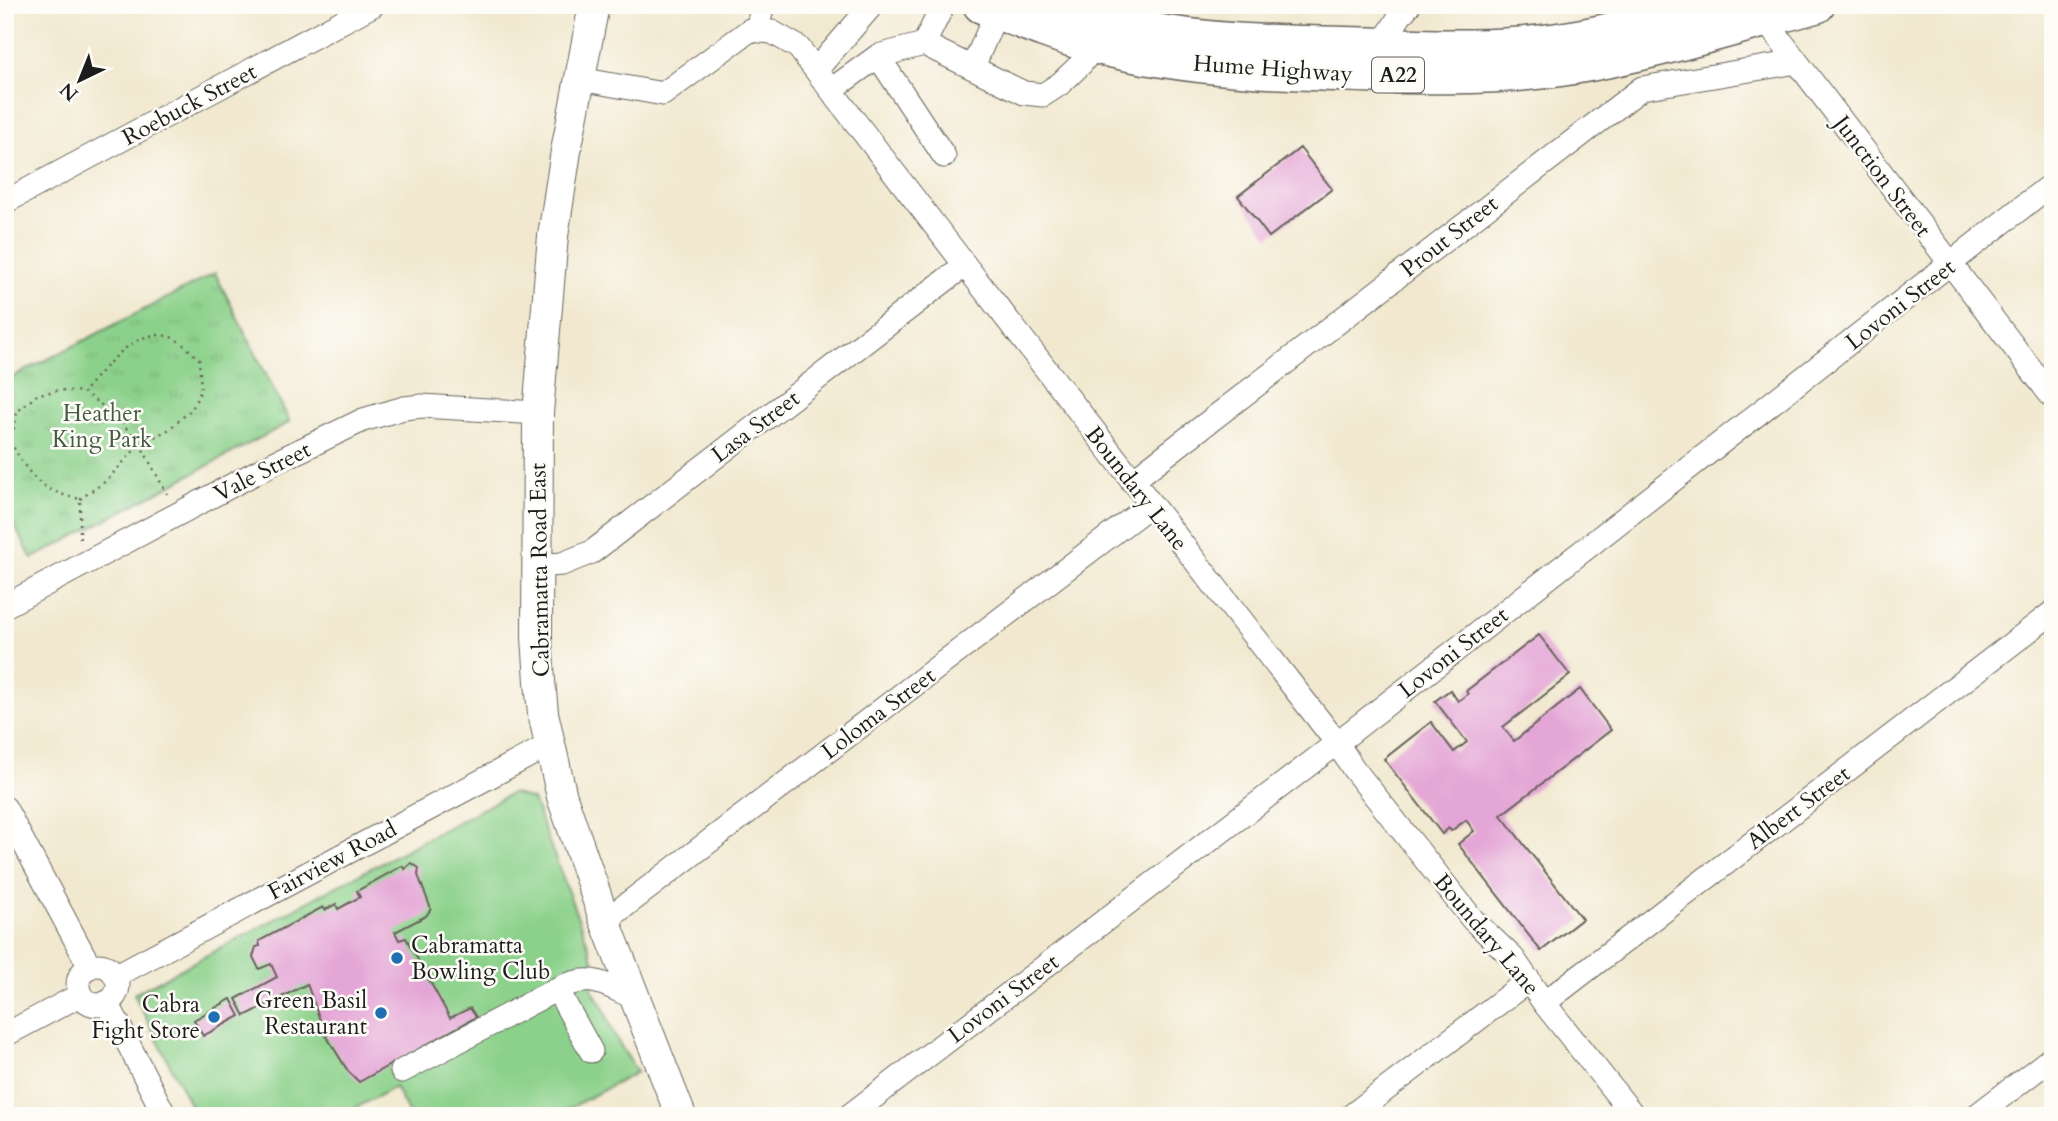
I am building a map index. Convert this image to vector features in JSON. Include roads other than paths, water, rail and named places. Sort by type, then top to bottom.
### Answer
[{"type":"highway","name":"Hume Highway","points":[[1062,5],[1143,29],[1207,38],[1280,43],[1493,47],[1556,41],[1632,25],[1705,5]]},
{"type":"highway","name":"Hume Highway","points":[[989,8],[1095,46],[1173,61],[1254,70],[1476,76],[1567,68],[1609,60],[1816,5]]},
{"type":"main road","name":"Cabramatta Road East","points":[[594,5],[553,236],[538,412],[537,566],[542,713],[562,797],[605,921],[681,1116]]},
{"type":"street","name":"Roebuck Street","points":[[5,202],[373,5]]},
{"type":"street","points":[[580,79],[663,94],[750,30],[758,29],[763,5]]},
{"type":"street","points":[[924,44],[943,5]]},
{"type":"street","points":[[1381,46],[1409,5]]},
{"type":"street","points":[[816,70],[866,7]]},
{"type":"street","points":[[973,67],[989,8]]},
{"type":"street","name":"Junction Street","points":[[1765,20],[2053,398]]},
{"type":"street","name":"Boundary Lane","points":[[758,29],[772,32],[798,47],[1150,505],[1337,743],[1353,768],[1474,920],[1513,958],[1544,1003],[1633,1116]]},
{"type":"street","points":[[831,90],[878,56],[924,44],[1024,93],[1043,95],[1060,84],[1095,46]]},
{"type":"street","points":[[878,56],[944,156]]},
{"type":"street","name":"Prout Street","points":[[1132,481],[1642,88],[1797,62]]},
{"type":"street","name":"Lovoni Street","points":[[849,1116],[1337,743],[2053,183]]},
{"type":"street","name":"Lasa Street","points":[[537,566],[562,564],[592,551],[965,265]]},
{"type":"street","name":"Vale Street","points":[[5,606],[272,464],[374,416],[422,406],[538,412]]},
{"type":"street","name":"Loloma Street","points":[[605,921],[1150,505]]},
{"type":"street","name":"Albert Street","points":[[1544,1003],[2053,612]]},
{"type":"street","name":"Fairview Road","points":[[115,976],[549,745]]},
{"type":"street","points":[[5,808],[90,967]]},
{"type":"street","points":[[103,965],[115,976],[117,991],[107,1002],[97,1005],[80,995],[80,976],[90,967],[103,965]]},
{"type":"street","points":[[402,1071],[569,983],[590,979],[635,998]]},
{"type":"street","points":[[1351,1116],[1529,980]]},
{"type":"street","points":[[557,989],[591,1051]]},
{"type":"street","points":[[5,1035],[80,995]]},
{"type":"street","points":[[107,1002],[165,1116]]},
{"type":"street","points":[[1976,1116],[2053,1056]]},
{"type":"place","name":"Cabramatta Bowling Club","points":[[397,958]]},
{"type":"place","name":"Green Basil Restaurant","points":[[381,1013]]},
{"type":"place","name":"Cabra Fight Store","points":[[214,1017]]},
{"type":"park label","name":"Heather King Park","points":[[102,426]]}]
